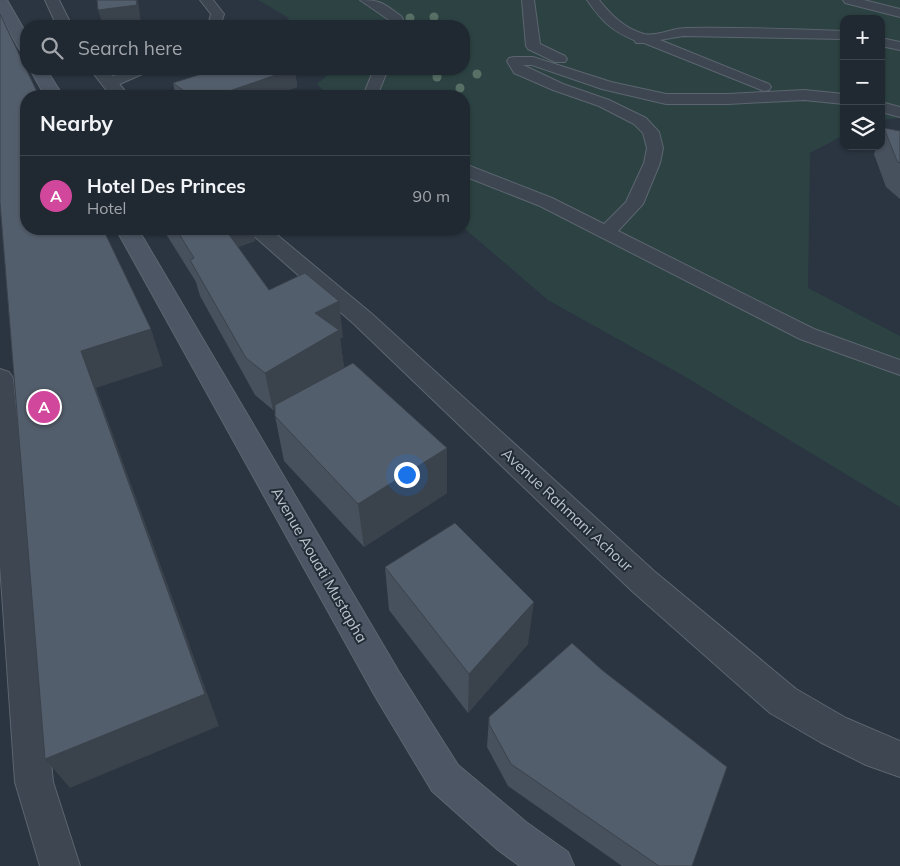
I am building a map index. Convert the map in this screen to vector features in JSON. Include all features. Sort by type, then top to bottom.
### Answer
[{"type":"main road","points":[[0,0],[20,36]]},
{"type":"main road","points":[[42,75],[50,90]]},
{"type":"main road","name":"Avenue Aouati Mustapha","points":[[130,235],[387,684],[445,778],[512,836],[554,866]]},
{"type":"street","points":[[52,0],[61,20]]},
{"type":"street","points":[[206,0],[218,14],[216,20]]},
{"type":"street","points":[[366,0],[377,5],[396,20]]},
{"type":"street","points":[[528,0],[533,46],[563,60],[607,76],[650,88],[704,92],[764,87],[840,90]]},
{"type":"street","points":[[593,0],[608,20],[641,40],[764,87]]},
{"type":"street","points":[[849,0],[900,13]]},
{"type":"street","points":[[641,40],[683,32],[840,35]]},
{"type":"street","points":[[885,43],[900,46]]},
{"type":"street","points":[[606,233],[634,204],[656,148],[651,132],[640,121],[604,103],[558,87],[519,70],[514,61],[533,61],[607,86],[666,99],[728,99],[804,95],[840,99]]},
{"type":"street","points":[[103,75],[115,90],[134,75]]},
{"type":"street","points":[[372,90],[379,75]]},
{"type":"street","points":[[885,99],[900,102]]},
{"type":"street","points":[[885,108],[900,112]]},
{"type":"street","points":[[470,172],[546,202],[807,334],[900,368]]},
{"type":"street","name":"Avenue Rahmani Achour","points":[[264,235],[363,319],[643,581],[783,701],[833,730],[879,752],[900,759]]},
{"type":"street","points":[[0,378],[34,782],[60,866]]},
{"type":"green space","points":[[258,0],[900,0],[900,118],[885,120],[885,15],[840,15],[840,137],[810,153],[808,288],[900,336],[900,507],[684,376],[548,300],[470,233],[470,90],[322,90],[317,84],[328,75],[470,75],[470,20],[288,20],[289,18]]},
{"type":"building","points":[[97,0],[136,0],[137,5],[98,10]]},
{"type":"building","points":[[0,14],[20,56],[20,75],[29,75],[36,90],[20,90],[20,235],[106,235],[151,329],[81,351],[205,694],[45,759],[0,203]]},
{"type":"building","points":[[198,75],[276,75],[232,90],[183,90],[173,83]]},
{"type":"building","points":[[885,128],[900,131],[900,163],[897,161]]},
{"type":"building","points":[[180,235],[229,235],[269,290],[305,273],[339,301],[315,313],[339,330],[265,373],[246,358],[190,260],[194,258]]},
{"type":"building","points":[[353,363],[447,448],[358,504],[275,416],[275,405]]},
{"type":"building","points":[[455,523],[534,602],[469,674],[385,567]]},
{"type":"building","points":[[572,643],[602,670],[727,767],[692,866],[659,866],[511,764],[489,724],[489,717]]},
{"type":"place","name":"Hotel Des Princes","points":[[44,407]]}]
